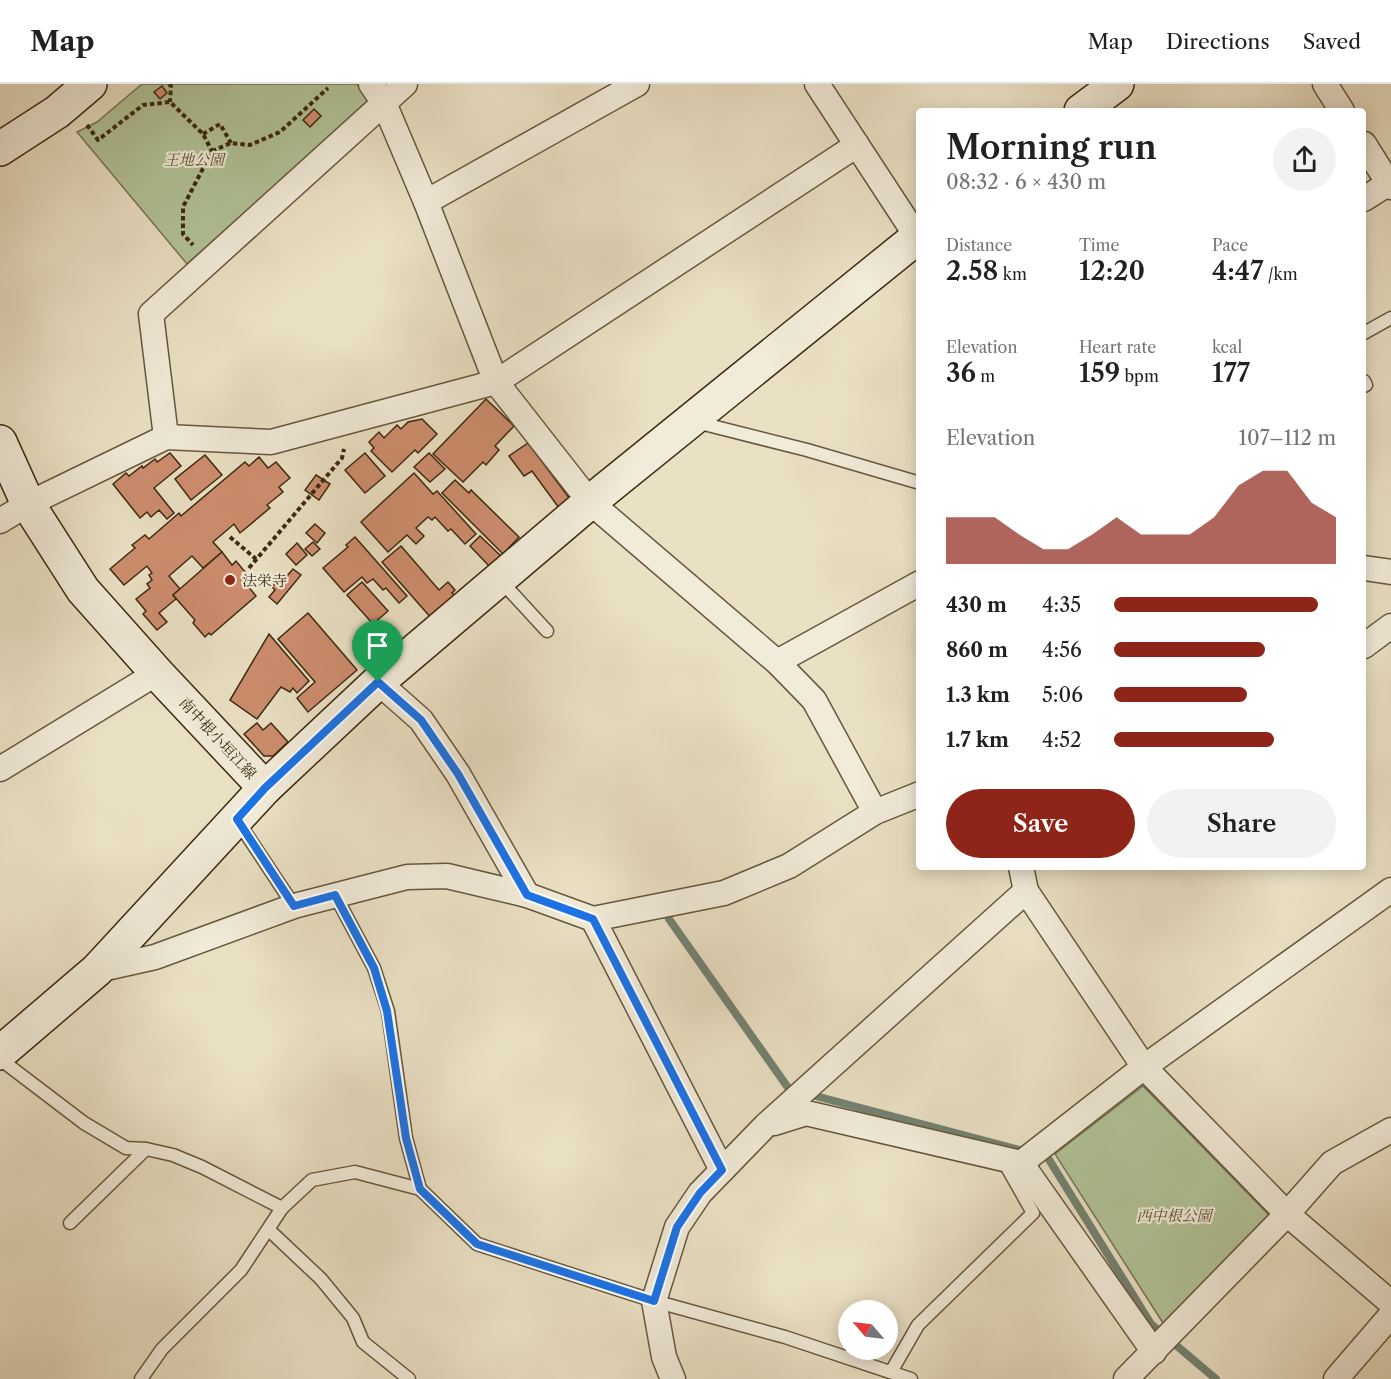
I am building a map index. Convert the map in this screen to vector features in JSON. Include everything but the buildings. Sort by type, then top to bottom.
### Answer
[{"type":"main road","points":[[0,149],[57,112],[90,84]]},
{"type":"main road","points":[[1085,108],[1117,84]]},
{"type":"main road","points":[[265,788],[378,682],[499,579],[916,238]]},
{"type":"main road","name":"南中根小垣江線","points":[[0,442],[28,504],[83,590],[265,788],[97,970],[0,1053]]},
{"type":"street","points":[[166,438],[151,314],[208,262],[378,93],[405,84]]},
{"type":"street","points":[[426,202],[637,84]]},
{"type":"street","points":[[817,84],[916,233]]},
{"type":"street","points":[[1325,84],[1340,108]]},
{"type":"street","points":[[378,93],[426,202],[496,382],[591,502],[777,662],[814,699],[875,812]]},
{"type":"street","points":[[0,522],[28,504],[166,438],[271,442],[496,382],[857,145]]},
{"type":"street","points":[[1366,147],[1390,185],[1366,198]]},
{"type":"street","points":[[1366,568],[1391,572]]},
{"type":"street","points":[[777,662],[916,585]]},
{"type":"street","points":[[1366,645],[1391,626]]},
{"type":"street","points":[[0,768],[157,673]]},
{"type":"street","points":[[378,682],[421,720],[458,774],[527,895]]},
{"type":"street","points":[[97,970],[155,957],[294,906],[407,878],[447,876],[527,895],[593,919],[724,893],[789,866],[875,812],[916,796]]},
{"type":"street","points":[[1022,870],[1026,891],[1144,1067],[1287,1214],[1391,1303]]},
{"type":"street","points":[[1016,1161],[1049,1142],[1144,1067],[1391,890]]},
{"type":"street","points":[[673,1379],[664,1357],[654,1301],[677,1227],[700,1193],[766,1125],[1026,891]]},
{"type":"street","points":[[593,919],[722,1170]]},
{"type":"street","points":[[766,1125],[806,1113],[1016,1161],[1155,1351]]},
{"type":"street","points":[[1126,1379],[1287,1214],[1332,1162],[1391,1130]]},
{"type":"street","points":[[1336,1379],[1391,1315]]},
{"type":"lane","points":[[1366,332],[1391,318]]},
{"type":"lane","points":[[692,421],[807,450],[916,482]]},
{"type":"lane","points":[[499,579],[547,631]]},
{"type":"lane","points":[[237,819],[294,906]]},
{"type":"lane","points":[[335,895],[374,968],[387,1011],[406,1138],[420,1189]]},
{"type":"lane","points":[[0,1059],[84,1123],[126,1148],[146,1149],[172,1155],[202,1167],[282,1208]]},
{"type":"lane","points":[[70,1223],[146,1149]]},
{"type":"lane","points":[[891,1372],[918,1325],[1033,1213],[1016,1161]]},
{"type":"lane","points":[[141,1379],[162,1349],[241,1270],[282,1208],[312,1180],[356,1172],[420,1189],[477,1244],[654,1301],[785,1337],[911,1379]]},
{"type":"lane","points":[[269,1230],[321,1279],[354,1318],[363,1342],[409,1379]]},
{"type":"path","points":[[170,102],[172,85]]},
{"type":"path","points":[[208,262],[183,234],[183,207],[212,151],[231,143],[250,145],[280,132],[328,88]]},
{"type":"path","points":[[82,120],[98,140],[143,105],[170,102]]},
{"type":"path","points":[[170,102],[203,134],[212,151]]},
{"type":"path","points":[[203,134],[220,124],[231,143]]},
{"type":"path","points":[[249,568],[342,458],[348,421]]},
{"type":"path","points":[[230,537],[256,559]]},
{"type":"green space","name":"王地公園","points":[[142,84],[357,84],[370,102],[187,264],[77,132],[97,122]]},
{"type":"green space","name":"西中根公園","points":[[1143,1086],[1269,1215],[1163,1323],[1055,1154]]},
{"type":"waterway","points":[[669,919],[789,1089],[1027,1152]]},
{"type":"waterway","points":[[1039,1155],[1048,1158],[1151,1324],[1216,1379]]},
{"type":"place","name":"法栄寺","points":[[230,580]]},
{"type":"route","points":[[378,682],[421,720],[458,774],[527,895],[593,919],[722,1170],[700,1193],[677,1227],[654,1301],[477,1244],[420,1189],[406,1138],[387,1011],[374,968],[335,895],[294,906],[237,819],[265,788],[378,682]]}]
